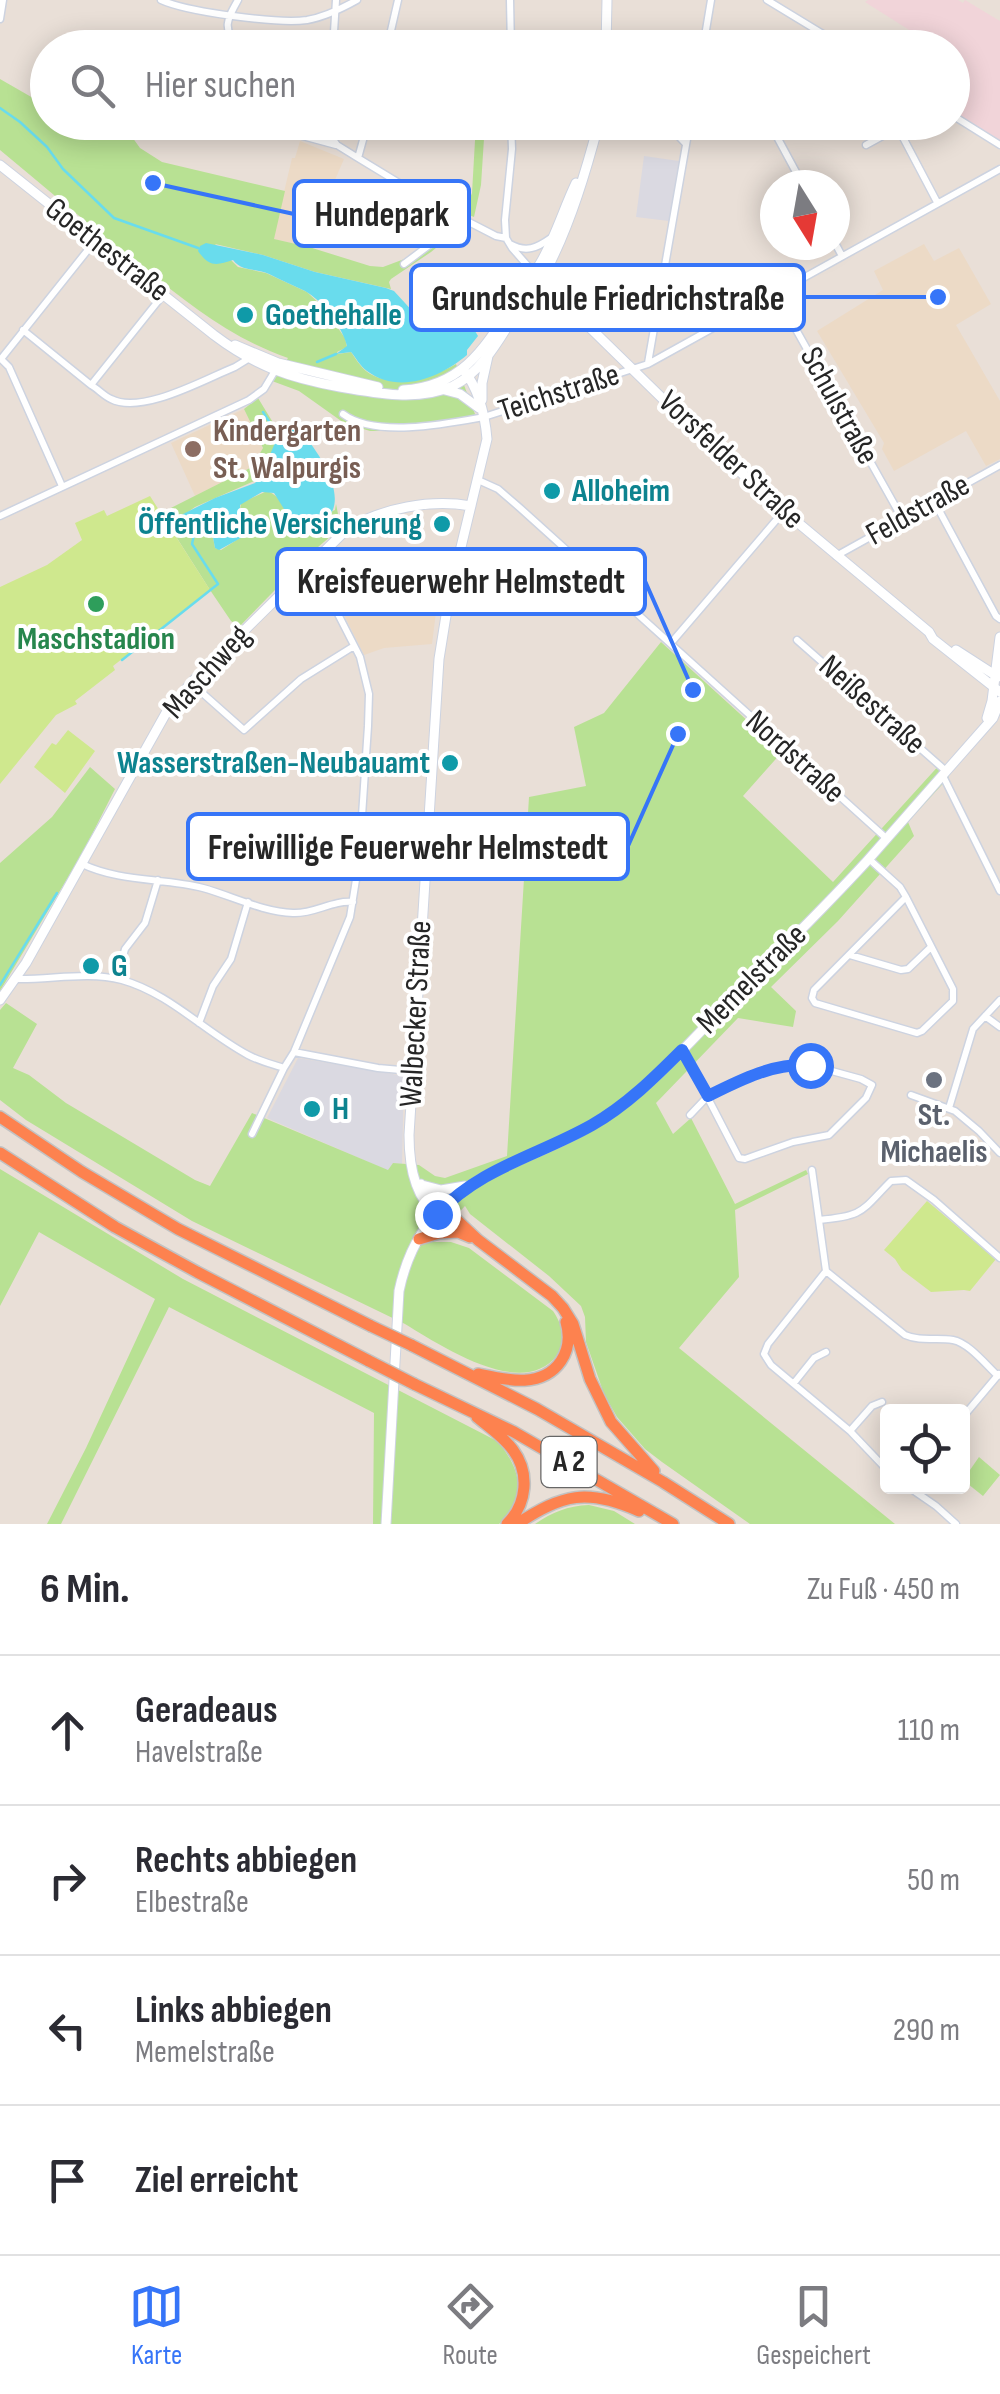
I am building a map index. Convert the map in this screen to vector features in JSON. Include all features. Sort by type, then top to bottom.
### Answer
[{"type":"highway","name":"A 2","points":[[2,1118],[178,1230],[537,1409],[729,1524]]},
{"type":"highway","name":"A 2","points":[[0,1153],[166,1256],[551,1451],[671,1524]]},
{"type":"highway","points":[[440,1211],[458,1232]]},
{"type":"highway","points":[[440,1211],[563,1308],[574,1324],[590,1379],[611,1422],[663,1482]]},
{"type":"highway","points":[[419,1238],[458,1232],[478,1240]]},
{"type":"highway","points":[[456,1368],[517,1381],[547,1375],[560,1362],[568,1344],[566,1321],[552,1296]]},
{"type":"highway","points":[[462,1404],[502,1438],[522,1468],[522,1502],[507,1524]]},
{"type":"highway","points":[[517,1524],[558,1500],[580,1497],[619,1502],[671,1524]]},
{"type":"main road","points":[[606,30],[607,0]]},
{"type":"main road","points":[[484,415],[482,384],[488,355],[558,244],[582,184],[594,140]]},
{"type":"main road","name":"Goethestraße","points":[[0,166],[248,359],[354,383],[405,390],[436,384],[466,372]]},
{"type":"main road","points":[[466,372],[537,276],[576,182],[584,172]]},
{"type":"main road","name":"Vorsfelder Straße","points":[[537,276],[710,445],[784,511],[929,632],[997,683]]},
{"type":"main road","name":"Goethestraße","points":[[214,335],[311,382],[382,394],[412,396],[442,390],[466,372]]},
{"type":"main road","points":[[466,372],[488,355]]},
{"type":"main road","name":"Walbecker Straße","points":[[440,1211],[425,1204],[409,1152],[439,659],[446,607],[486,449],[484,415],[466,372]]},
{"type":"main road","points":[[442,390],[460,394],[484,415]]},
{"type":"main road","name":"Maschweg","points":[[0,1000],[166,713],[191,683],[347,530],[371,517],[432,504],[471,506]]},
{"type":"main road","name":"Vorsfelder Straße","points":[[929,632],[933,639],[997,683]]},
{"type":"main road","name":"Memelstraße","points":[[982,730],[997,683],[1000,638]]},
{"type":"main road","points":[[968,659],[986,658],[998,650]]},
{"type":"main road","name":"Memelstraße","points":[[386,1524],[399,1291],[419,1238],[440,1211],[468,1186],[596,1122],[638,1091],[869,858],[996,715],[1000,701]]},
{"type":"main road","points":[[419,1182],[441,1190],[468,1186]]},
{"type":"street","points":[[0,19],[4,0]]},
{"type":"street","points":[[161,0],[230,15],[300,21],[335,12],[357,0]]},
{"type":"street","points":[[228,30],[238,0]]},
{"type":"street","points":[[334,30],[336,0]]},
{"type":"street","points":[[391,30],[398,0]]},
{"type":"street","points":[[510,0],[511,30]]},
{"type":"street","points":[[707,30],[711,0]]},
{"type":"street","points":[[768,0],[816,30]]},
{"type":"street","points":[[970,127],[1000,145]]},
{"type":"street","points":[[316,140],[337,145],[432,203],[520,249],[533,249],[551,238]]},
{"type":"street","points":[[334,140],[337,145]]},
{"type":"street","points":[[358,158],[363,140]]},
{"type":"street","points":[[512,140],[507,241],[537,276]]},
{"type":"street","points":[[682,140],[686,144]]},
{"type":"street","points":[[648,364],[687,140]]},
{"type":"street","points":[[779,140],[795,170]]},
{"type":"street","points":[[866,145],[875,140]]},
{"type":"street","points":[[904,140],[938,202]]},
{"type":"street","name":"Teichstraße","points":[[850,252],[1000,169]]},
{"type":"street","points":[[404,264],[464,218]]},
{"type":"street","points":[[62,486],[9,367],[1,358],[95,241]]},
{"type":"street","name":"Teichstraße","points":[[343,414],[356,423],[388,428],[484,415],[634,369],[835,260]]},
{"type":"street","name":"Schulstraße","points":[[776,294],[902,518]]},
{"type":"street","points":[[92,385],[163,295]]},
{"type":"street","points":[[24,330],[113,401],[128,403],[149,402],[248,359]]},
{"type":"street","points":[[0,516],[249,400],[264,389],[276,367]]},
{"type":"street","name":"Feldstraße","points":[[836,556],[1000,465]]},
{"type":"street","name":"Nordstraße","points":[[478,480],[509,498],[886,838]]},
{"type":"street","points":[[934,501],[1000,618]]},
{"type":"street","points":[[671,643],[784,511]]},
{"type":"street","points":[[252,1134],[294,1052],[346,930],[359,861],[368,686],[360,657],[319,577],[309,566]]},
{"type":"street","name":"Neißestraße","points":[[797,640],[944,773]]},
{"type":"street","points":[[191,683],[244,730],[304,676],[354,646]]},
{"type":"street","points":[[944,773],[1000,891]]},
{"type":"street","points":[[869,858],[900,887],[906,897],[953,989],[954,996],[917,1033],[813,1001],[814,990],[906,897]]},
{"type":"street","points":[[82,864],[112,875],[202,888],[288,913],[316,910],[340,901],[353,902]]},
{"type":"street","points":[[117,979],[125,949],[144,922],[158,880]]},
{"type":"street","points":[[198,1023],[213,986],[231,958],[248,902]]},
{"type":"street","points":[[850,955],[901,970],[908,969],[931,947]]},
{"type":"street","points":[[15,979],[77,975],[117,979],[146,989],[249,1056],[284,1068]]},
{"type":"street","points":[[949,1108],[970,1035],[1000,1000]]},
{"type":"street","points":[[984,1016],[1000,1027]]},
{"type":"street","points":[[682,1050],[708,1096],[740,1158],[745,1159],[792,1142],[830,1135],[866,1098],[872,1086],[860,1079],[797,1065],[748,1076],[708,1096],[690,1115]]},
{"type":"street","points":[[294,1052],[412,1071]]},
{"type":"street","points":[[912,1095],[949,1108],[971,1122],[1000,1153]]},
{"type":"street","points":[[812,1170],[826,1271],[908,1337],[960,1343],[999,1374],[970,1408]]},
{"type":"street","points":[[819,1220],[856,1214],[867,1208],[892,1180],[906,1180],[1000,1258]]},
{"type":"street","points":[[826,1271],[764,1351],[768,1362],[850,1431],[880,1463]]},
{"type":"street","points":[[794,1383],[814,1358],[826,1352]]},
{"type":"street","points":[[850,1431],[872,1406],[882,1402]]},
{"type":"street","points":[[918,1494],[956,1524]]},
{"type":"shaded area","points":[[965,0],[1000,21],[1000,142],[970,123],[970,30],[909,30],[865,2]]},
{"type":"shaded area","points":[[300,141],[344,159],[325,196],[309,247],[273,239],[292,158]]},
{"type":"shaded area","points":[[644,156],[679,161],[669,221],[636,217]]},
{"type":"shaded area","points":[[924,244],[934,261],[959,248],[991,304],[956,325],[1000,401],[1000,459],[986,466],[966,431],[894,471],[882,449],[884,443],[817,331],[883,290],[874,271]]},
{"type":"shaded area","points":[[244,409],[263,449],[252,467],[195,496],[171,443]]},
{"type":"shaded area","points":[[396,557],[400,577],[444,572],[432,644],[384,648],[364,655],[336,599],[354,589],[346,571],[373,559]]},
{"type":"shaded area","points":[[298,1058],[404,1076],[402,1164],[393,1163],[389,1171],[267,1118]]},
{"type":"green space","points":[[0,79],[30,96],[30,140],[134,140],[162,162],[285,191],[274,239],[383,267],[407,258],[456,220],[463,226],[391,279],[391,289],[215,244],[238,267],[266,273],[307,292],[345,338],[347,347],[338,354],[351,352],[376,377],[411,380],[456,364],[478,422],[387,431],[370,431],[344,423],[299,391],[272,381],[288,358],[248,341],[195,307],[0,150]]},
{"type":"green space","points":[[475,140],[484,140],[474,217],[464,213],[472,193]]},
{"type":"green space","points":[[258,398],[280,434],[259,479],[181,517],[196,535],[209,529],[215,548],[221,550],[249,532],[241,503],[267,491],[285,506],[295,528],[335,510],[336,504],[344,525],[239,627],[231,621],[161,513],[252,467],[263,448],[244,409]]},
{"type":"green space","points":[[150,496],[210,590],[113,666],[115,670],[75,701],[77,704],[56,715],[0,784],[0,587],[47,565],[82,540],[75,523],[104,510],[107,516]]},
{"type":"green space","points":[[661,642],[782,752],[743,796],[833,882],[942,762],[949,777],[908,822],[914,836],[838,921],[771,987],[796,1011],[793,1027],[738,1018],[656,1103],[673,1134],[691,1118],[735,1204],[806,1170],[808,1174],[735,1210],[739,1277],[679,1348],[895,1524],[750,1524],[662,1462],[617,1417],[604,1394],[586,1342],[581,1306],[465,1206],[431,1242],[451,1242],[469,1248],[553,1311],[561,1327],[562,1344],[557,1355],[542,1368],[524,1373],[503,1371],[460,1355],[405,1324],[192,1221],[26,1120],[0,1100],[0,1010],[6,1003],[37,1024],[13,1068],[210,1186],[252,1113],[388,1170],[393,1163],[419,1165],[445,1178],[507,1156],[529,797],[586,786],[574,727],[604,713]]},
{"type":"green space","points":[[68,730],[95,751],[65,793],[34,767]]},
{"type":"green space","points":[[90,767],[115,789],[82,854],[0,991],[0,863],[52,817]]},
{"type":"green space","points":[[0,1169],[183,1279],[497,1441],[516,1472],[515,1504],[499,1524],[373,1524],[374,1413],[169,1307],[61,1524],[47,1524],[155,1299],[39,1232],[0,1306]]},
{"type":"green space","points":[[927,1201],[996,1259],[970,1291],[931,1292],[884,1250]]},
{"type":"green space","points":[[979,1457],[1000,1475],[983,1496],[970,1486],[970,1470]]},
{"type":"green space","points":[[589,1505],[614,1511],[635,1524],[535,1524],[560,1510]]},
{"type":"water","points":[[206,243],[386,288],[394,291],[416,315],[468,323],[478,336],[467,355],[432,376],[406,382],[379,378],[351,352],[336,354],[347,346],[345,339],[331,315],[312,295],[233,260],[210,263],[198,251]]},
{"type":"water","points":[[289,429],[302,432],[329,475],[334,490],[330,516],[299,533],[274,493],[262,492],[240,505],[249,523],[248,534],[219,550],[209,529],[194,535],[181,515],[255,483],[277,438]]},
{"type":"waterway","points":[[0,108],[30,131]]},
{"type":"waterway","points":[[39,140],[63,169],[114,218],[198,248]]},
{"type":"waterway","points":[[317,362],[336,354]]},
{"type":"waterway","points":[[263,412],[279,437]]},
{"type":"waterway","points":[[122,660],[218,584],[192,544],[194,535]]},
{"type":"waterway","points":[[0,985],[57,893]]},
{"type":"place","name":"Hundepark","points":[[153,183]]},
{"type":"place","name":"Grundschule Friedrichstraße","points":[[938,297]]},
{"type":"place","name":"Goethehalle","points":[[245,315]]},
{"type":"place","name":"Kindergarten St. Walpurgis","points":[[193,449]]},
{"type":"place","name":"Alloheim","points":[[552,491]]},
{"type":"place","name":"Öffentliche Versicherung","points":[[442,524]]},
{"type":"place","name":"Maschstadion","points":[[96,604]]},
{"type":"place","name":"Kreisfeuerwehr Helmstedt","points":[[693,690]]},
{"type":"place","name":"Freiwillige Feuerwehr Helmstedt","points":[[678,734]]},
{"type":"place","name":"Wasserstraßen-Neubauamt","points":[[450,763]]},
{"type":"place","name":"G","points":[[91,966]]},
{"type":"place","name":"St. Michaelis","points":[[934,1080]]},
{"type":"place","name":"H","points":[[312,1109]]},
{"type":"route","points":[[437,1214],[455,1195],[485,1175],[564,1140],[610,1114],[682,1050],[708,1096],[759,1072],[810,1065]]}]
